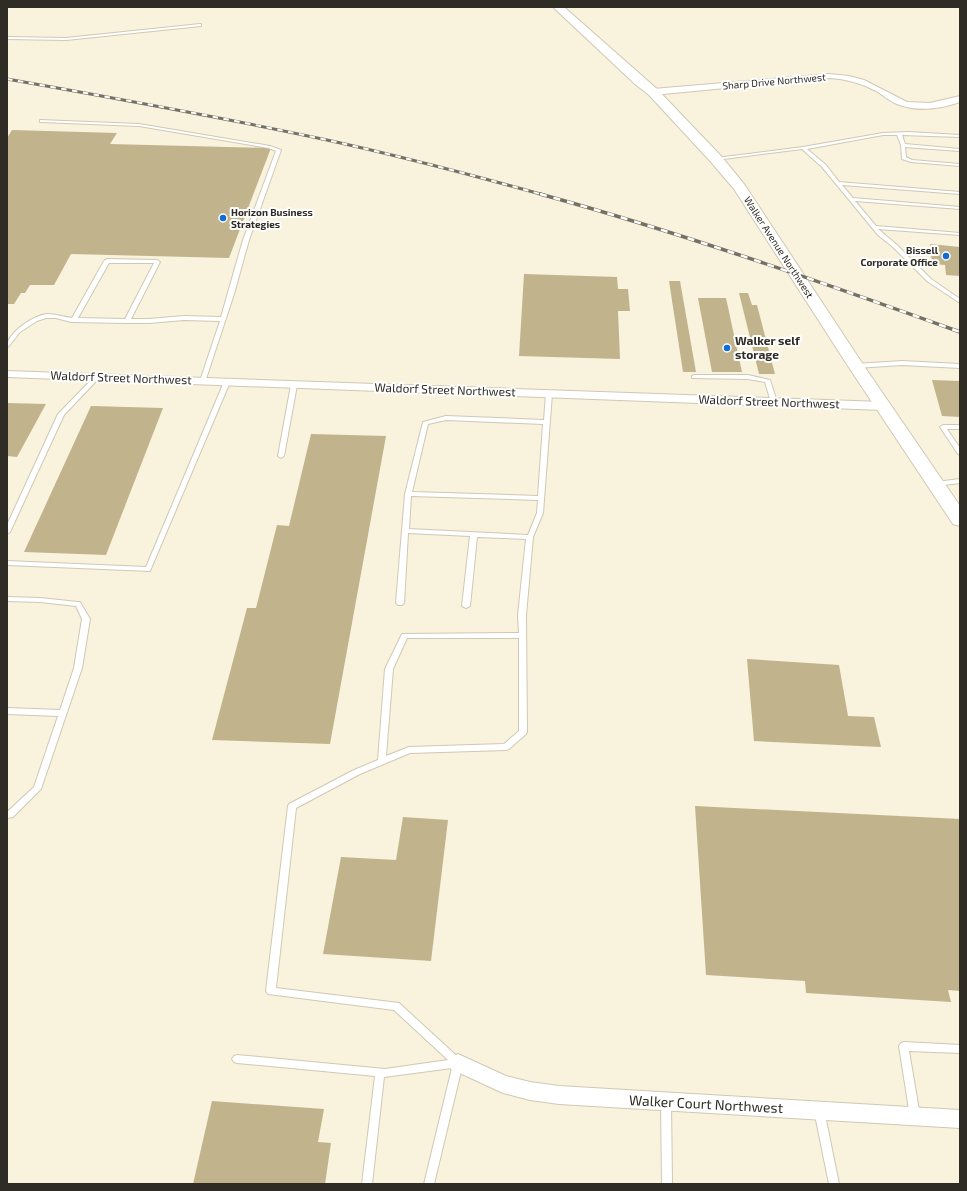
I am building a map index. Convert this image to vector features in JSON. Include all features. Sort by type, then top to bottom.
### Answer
[{"type":"main road","name":"Walker Avenue Northwest","points":[[558,7],[653,92],[716,159],[739,187],[856,366],[960,520]]},
{"type":"street","name":"Sharp Drive Northwest","points":[[653,92],[829,76],[852,78],[864,82],[899,102],[913,105],[935,106],[960,99]]},
{"type":"street","name":"Waldorf Street Northwest","points":[[7,374],[883,406]]},
{"type":"street","name":"Walker Court Northwest","points":[[458,1063],[503,1084],[559,1096],[960,1119]]},
{"type":"lane","points":[[7,38],[66,39],[200,24]]},
{"type":"lane","points":[[42,121],[139,125],[270,147],[279,150],[246,240],[224,319],[203,381]]},
{"type":"lane","points":[[716,159],[804,148],[883,134],[898,133],[960,136]]},
{"type":"lane","points":[[898,133],[903,146],[904,158],[911,161],[960,165]]},
{"type":"lane","points":[[903,146],[960,150]]},
{"type":"lane","points":[[804,148],[824,166],[874,227],[929,280],[960,300]]},
{"type":"lane","points":[[838,183],[960,193]]},
{"type":"lane","points":[[851,199],[960,208]]},
{"type":"lane","points":[[874,227],[960,234]]},
{"type":"lane","points":[[74,320],[107,261],[157,262],[127,321]]},
{"type":"lane","points":[[7,345],[18,331],[35,320],[45,316],[74,320],[127,321],[184,318],[224,319]]},
{"type":"lane","points":[[856,366],[902,363],[960,366]]},
{"type":"lane","points":[[7,532],[61,414],[96,377]]},
{"type":"lane","points":[[694,377],[748,377],[768,381],[774,402]]},
{"type":"lane","points":[[7,563],[148,569],[227,382]]},
{"type":"lane","points":[[281,456],[294,385]]},
{"type":"lane","points":[[458,1063],[396,1006],[271,991],[292,806],[356,772],[409,750],[506,747],[523,732],[522,615],[530,537],[540,513],[549,394]]},
{"type":"lane","points":[[400,603],[408,494],[425,423],[446,418],[546,422]]},
{"type":"lane","points":[[960,427],[943,427],[960,452]]},
{"type":"lane","points":[[936,484],[960,482]]},
{"type":"lane","points":[[408,494],[541,498]]},
{"type":"lane","points":[[405,531],[530,537]]},
{"type":"lane","points":[[466,606],[474,534]]},
{"type":"lane","points":[[7,599],[40,600],[78,604],[86,619],[78,668],[37,789],[10,815],[7,815]]},
{"type":"lane","points":[[382,761],[389,669],[404,636],[523,634]]},
{"type":"lane","points":[[7,711],[63,713]]},
{"type":"lane","points":[[915,1116],[904,1046],[960,1049]]},
{"type":"lane","points":[[237,1059],[380,1073],[458,1063]]},
{"type":"lane","points":[[429,1184],[458,1063]]},
{"type":"lane","points":[[367,1184],[380,1073]]},
{"type":"lane","points":[[666,1101],[667,1184]]},
{"type":"lane","points":[[819,1110],[834,1184]]},
{"type":"building","points":[[12,130],[117,133],[110,144],[271,148],[229,258],[71,254],[54,285],[30,285],[25,293],[21,293],[14,304],[7,304],[7,138]]},
{"type":"building","name":"Bissell Corporate Office","points":[[930,244],[960,247],[960,276],[946,275],[945,265],[932,264]]},
{"type":"building","points":[[524,274],[617,277],[618,289],[628,289],[630,311],[618,311],[620,359],[519,356]]},
{"type":"building","points":[[669,281],[680,281],[696,372],[683,372]]},
{"type":"building","points":[[739,293],[748,293],[752,305],[757,305],[775,374],[759,374]]},
{"type":"building","points":[[698,298],[726,298],[742,372],[712,372]]},
{"type":"building","points":[[932,380],[960,381],[960,417],[942,416]]},
{"type":"building","points":[[7,403],[46,404],[17,457],[7,456]]},
{"type":"building","points":[[91,406],[163,408],[106,555],[24,552]]},
{"type":"building","points":[[311,434],[386,436],[330,744],[212,740],[247,608],[256,608],[277,525],[289,526]]},
{"type":"building","points":[[747,659],[839,665],[848,716],[874,717],[881,747],[754,741]]},
{"type":"building","points":[[695,806],[960,819],[960,991],[948,990],[951,1002],[806,993],[805,981],[706,975]]},
{"type":"building","points":[[403,817],[448,820],[431,961],[323,954],[341,857],[396,860]]},
{"type":"building","points":[[212,1101],[324,1109],[318,1142],[331,1143],[325,1184],[193,1184]]},
{"type":"railway","points":[[7,79],[327,140],[436,166],[544,195]]},
{"type":"railway","points":[[540,194],[699,242],[960,332]]},
{"type":"place","name":"Horizon Business Strategies","points":[[223,218]]},
{"type":"place","name":"Bissell Corporate Office","points":[[946,256]]},
{"type":"place","name":"Walker self storage","points":[[727,348]]}]
